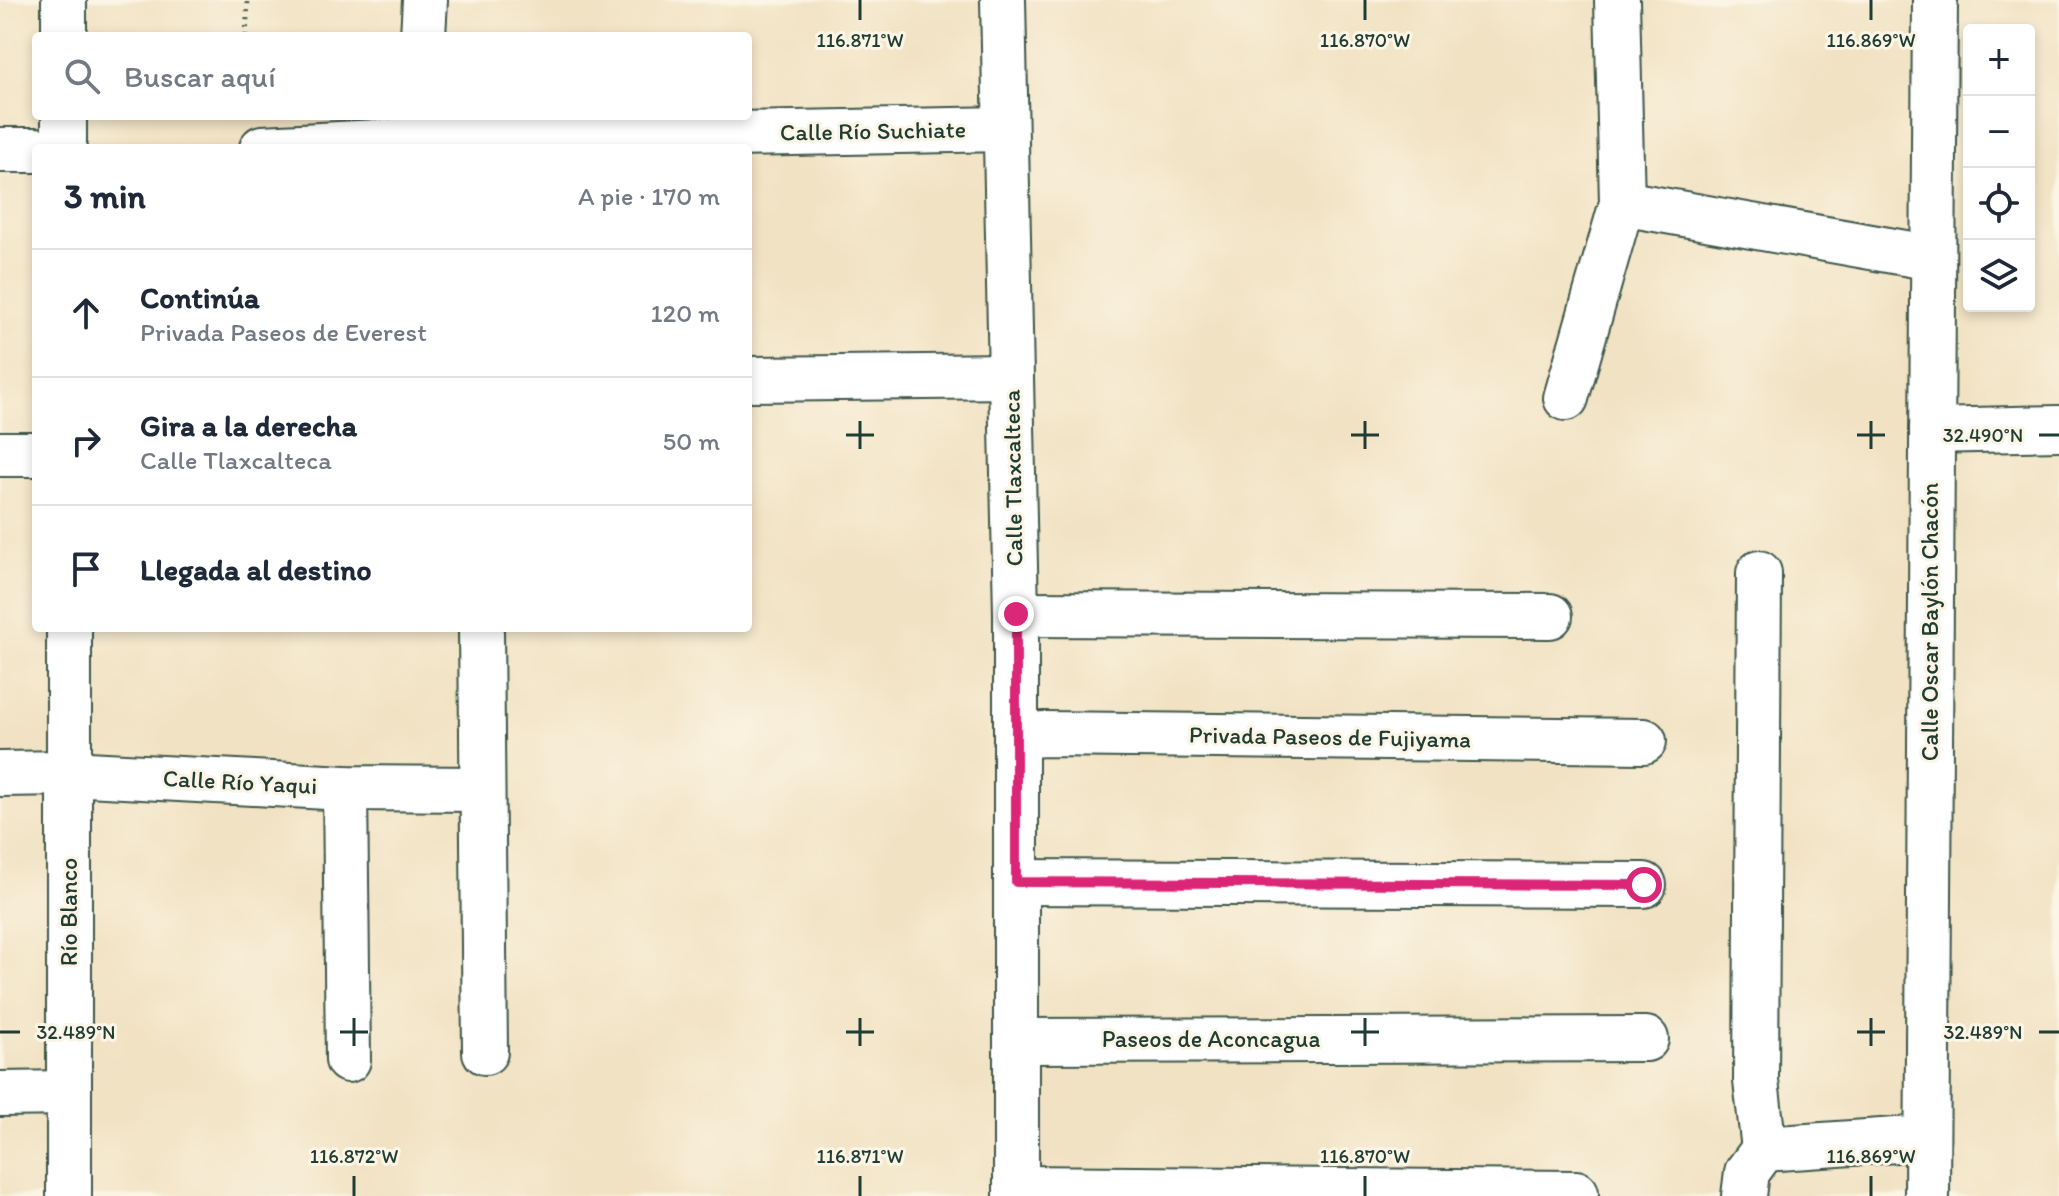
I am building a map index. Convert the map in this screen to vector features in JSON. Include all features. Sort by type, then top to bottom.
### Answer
[{"type":"street","points":[[64,0],[64,32]]},
{"type":"street","points":[[423,32],[425,0]]},
{"type":"street","name":"Calle Tlaxcalteca","points":[[1003,0],[1016,614],[1016,1192]]},
{"type":"street","points":[[1566,398],[1622,203],[1617,0]]},
{"type":"street","name":"Calle Oscar Baylón Chacón","points":[[1927,1196],[1935,0]]},
{"type":"street","points":[[64,120],[64,144]]},
{"type":"street","name":"Calle Río Suchiate","points":[[293,144],[417,128],[1005,129]]},
{"type":"street","points":[[0,150],[32,150]]},
{"type":"street","points":[[1622,203],[1933,258]]},
{"type":"street","points":[[752,379],[1010,376]]},
{"type":"street","points":[[1932,431],[2059,428]]},
{"type":"street","points":[[0,454],[32,454]]},
{"type":"street","points":[[1744,1196],[1747,1172],[1764,1149],[1756,1081],[1759,573]]},
{"type":"street","points":[[1016,614],[1550,616]]},
{"type":"street","name":"Río Blanco","points":[[69,632],[69,1196]]},
{"type":"street","points":[[481,632],[485,1052]]},
{"type":"street","name":"Privada Paseos de Fujiyama","points":[[1016,736],[1644,741]]},
{"type":"street","name":"Calle Río Yaqui","points":[[0,774],[69,773],[345,788],[481,789]]},
{"type":"street","points":[[345,788],[348,1060]]},
{"type":"street","points":[[1016,882],[1644,885]]},
{"type":"street","name":"Paseos de Aconcagua","points":[[1016,1041],[1646,1039]]},
{"type":"street","points":[[0,1094],[68,1093]]},
{"type":"street","points":[[1764,1149],[1926,1138]]},
{"type":"street","points":[[1016,1192],[1576,1193]]},
{"type":"path","points":[[246,32],[248,0]]},
{"type":"route","points":[[1016,614],[1016,882],[1644,885]]}]
